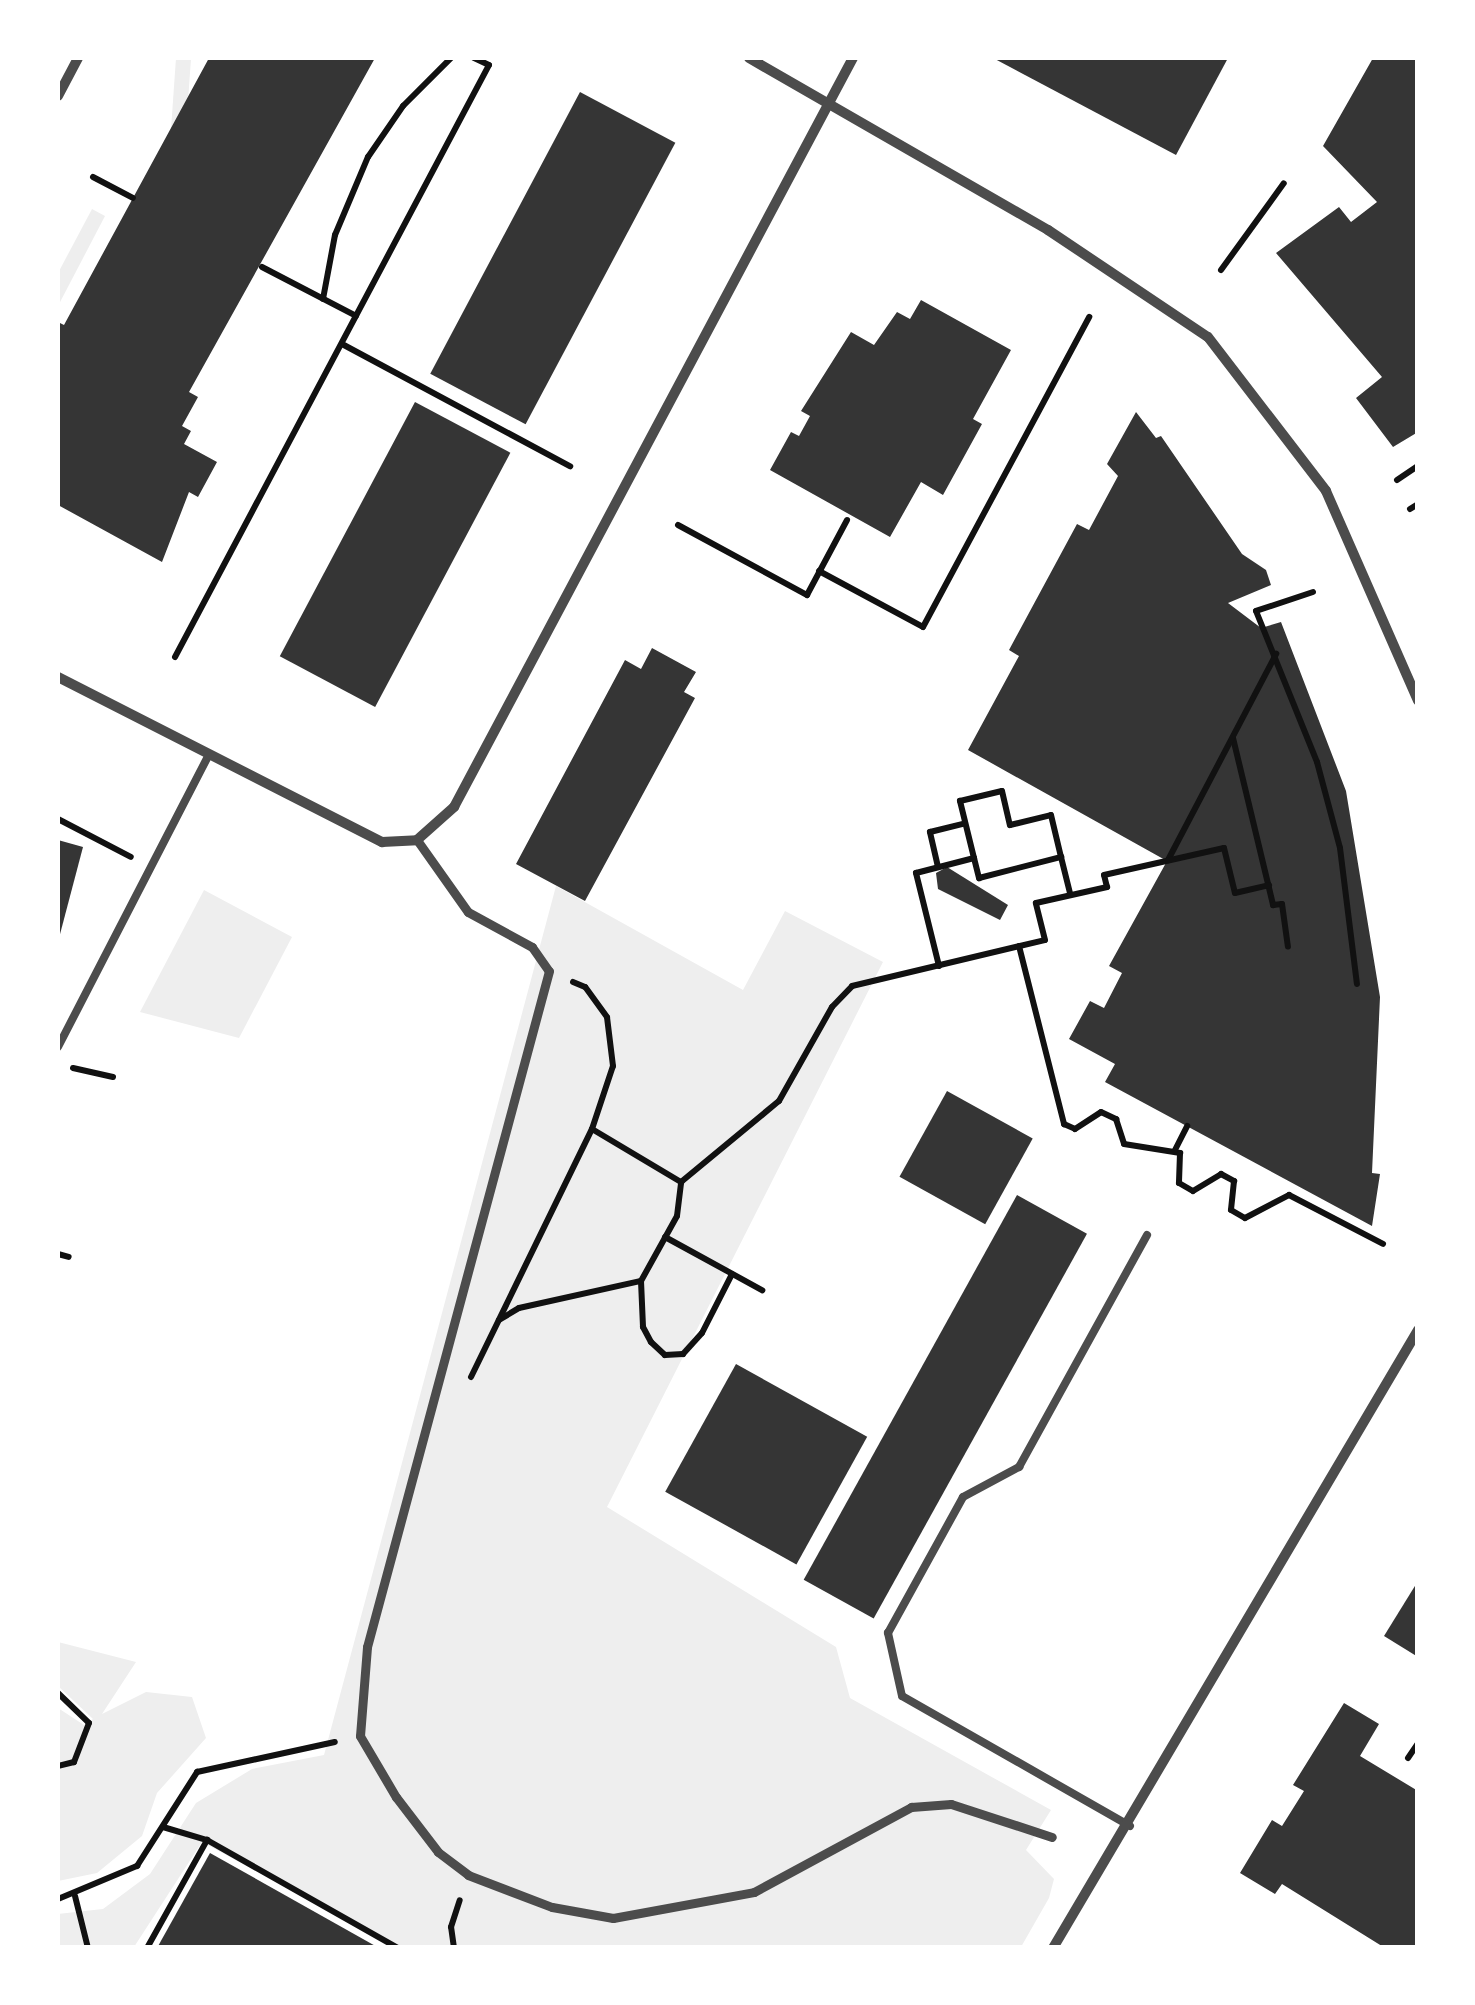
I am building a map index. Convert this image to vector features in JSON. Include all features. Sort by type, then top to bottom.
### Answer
[{"type":"street","points":[[58,96],[78,58]]},
{"type":"street","points":[[749,58],[1127,278],[1208,337],[1326,491],[1418,701]]},
{"type":"street","points":[[58,676],[382,842],[417,840],[454,807],[853,58]]},
{"type":"street","points":[[417,840],[468,912],[532,947],[549,972],[367,1647],[360,1736],[438,1852],[468,1875],[552,1907],[613,1918],[754,1892],[911,1807],[952,1804],[1052,1837]]},
{"type":"street","points":[[1053,1948],[1130,1826],[1418,1330]]},
{"type":"lane","points":[[58,1047],[208,755]]},
{"type":"lane","points":[[1130,1826],[902,1696],[888,1632],[963,1497],[1019,1467],[1147,1236]]},
{"type":"path","points":[[323,299],[335,235],[368,158],[404,106],[451,58]]},
{"type":"path","points":[[174,657],[488,65],[474,58]]},
{"type":"path","points":[[93,177],[133,198]]},
{"type":"path","points":[[1221,270],[1284,183]]},
{"type":"path","points":[[262,267],[356,316]]},
{"type":"path","points":[[819,571],[922,627],[1089,317]]},
{"type":"path","points":[[341,344],[570,466]]},
{"type":"path","points":[[1397,480],[1418,466]]},
{"type":"path","points":[[678,525],[807,595],[847,520]]},
{"type":"path","points":[[1313,592],[1256,611],[1277,654],[1340,848],[1357,984]]},
{"type":"path","points":[[1167,861],[1277,654]]},
{"type":"path","points":[[1233,737],[1273,905],[1282,904],[1288,947]]},
{"type":"path","points":[[1061,857],[978,878],[960,801],[1002,791],[1010,825],[1051,815],[1070,894]]},
{"type":"path","points":[[58,819],[150,866]]},
{"type":"path","points":[[938,867],[930,832],[965,823]]},
{"type":"path","points":[[732,1274],[702,1333],[683,1354],[665,1355],[650,1342],[643,1327],[641,1281],[677,1216],[681,1182],[780,1101],[832,1007],[852,986],[1044,940],[1036,902],[1107,886],[1104,875],[1224,848],[1235,893],[1269,886]]},
{"type":"path","points":[[939,966],[916,873],[974,858]]},
{"type":"path","points":[[1019,946],[1064,1124],[1075,1129],[1101,1112],[1116,1120],[1124,1144],[1137,1151],[1180,1153],[1179,1183],[1193,1190],[1222,1174],[1234,1181],[1231,1210],[1245,1218],[1289,1195],[1383,1244]]},
{"type":"path","points":[[434,1410],[455,1409],[592,1129],[612,1066],[607,1017],[585,987],[549,972]]},
{"type":"path","points":[[58,1064],[113,1077]]},
{"type":"path","points":[[1174,1150],[1187,1126]]},
{"type":"path","points":[[592,1129],[681,1182]]},
{"type":"path","points":[[665,1237],[762,1290]]},
{"type":"path","points":[[58,1254],[69,1257]]},
{"type":"path","points":[[499,1320],[519,1308],[641,1281]]},
{"type":"path","points":[[58,1693],[89,1724],[74,1762],[58,1766]]},
{"type":"path","points":[[58,1899],[75,1896],[138,1866],[198,1772],[360,1736]]},
{"type":"path","points":[[1408,1758],[1418,1743]]},
{"type":"path","points":[[163,1827],[207,1840],[398,1948]]},
{"type":"path","points":[[146,1948],[207,1840]]},
{"type":"path","points":[[454,1948],[452,1927],[468,1875]]},
{"type":"path","points":[[75,1896],[88,1948]]},
{"type":"shaded area","points":[[176,58],[191,59],[184,161],[169,160]]},
{"type":"shaded area","points":[[92,209],[105,216],[58,306],[58,273]]},
{"type":"shaded area","points":[[556,886],[743,990],[785,911],[883,962],[607,1507],[836,1647],[850,1698],[1051,1810],[1026,1850],[1054,1879],[1049,1898],[1021,1947],[397,1947],[202,1842],[134,1947],[58,1947],[58,1914],[103,1909],[150,1874],[196,1803],[252,1769],[324,1755]]},
{"type":"shaded area","points":[[204,890],[292,937],[239,1038],[140,1012]]},
{"type":"shaded area","points":[[58,1642],[136,1662],[102,1714],[146,1692],[192,1697],[206,1738],[157,1793],[142,1836],[97,1873],[58,1881],[58,1708],[84,1725],[93,1719],[58,1686]]},
{"type":"building","points":[[209,58],[375,58],[189,392],[198,397],[182,426],[191,431],[184,444],[217,462],[198,497],[189,492],[162,562],[58,505],[58,322],[64,325]]},
{"type":"building","points":[[993,58],[1228,58],[1176,155]]},
{"type":"building","points":[[1373,58],[1418,58],[1418,432],[1393,447],[1356,398],[1382,377],[1276,253],[1339,207],[1351,222],[1377,202],[1323,146]]},
{"type":"building","points":[[580,92],[675,143],[526,424],[430,374]]},
{"type":"building","points":[[921,300],[1011,350],[973,419],[982,424],[943,495],[921,482],[890,537],[770,470],[791,432],[799,436],[810,416],[801,411],[851,332],[874,345],[897,312],[910,319]]},
{"type":"building","points":[[415,402],[510,453],[375,707],[280,656]]},
{"type":"building","points":[[1136,412],[1156,438],[1161,436],[1242,554],[1266,570],[1271,585],[1228,603],[1261,628],[1281,622],[1346,791],[1380,997],[1372,1173],[1380,1174],[1372,1226],[1105,1082],[1115,1064],[1069,1039],[1090,1001],[1104,1008],[1122,973],[1109,966],[1167,861],[968,750],[1019,656],[1009,650],[1077,524],[1089,530],[1118,476],[1107,464]]},
{"type":"building","points":[[652,648],[696,672],[684,692],[695,698],[585,901],[516,864],[625,660],[641,669]]},
{"type":"building","points":[[58,840],[83,847],[59,938],[58,937]]},
{"type":"building","points":[[947,867],[1008,905],[1000,920],[938,889],[936,873]]},
{"type":"building","points":[[947,1091],[1033,1139],[985,1224],[899,1177]]},
{"type":"building","points":[[1017,1195],[1087,1234],[874,1619],[804,1580]]},
{"type":"building","points":[[736,1364],[867,1437],[796,1564],[665,1492]]},
{"type":"building","points":[[1418,1581],[1418,1657],[1384,1636]]},
{"type":"building","points":[[1344,1703],[1379,1724],[1360,1756],[1418,1791],[1418,1948],[1385,1948],[1282,1884],[1275,1894],[1240,1873],[1272,1820],[1282,1826],[1304,1791],[1293,1785]]},
{"type":"building","points":[[210,1853],[379,1948],[157,1948]]}]
